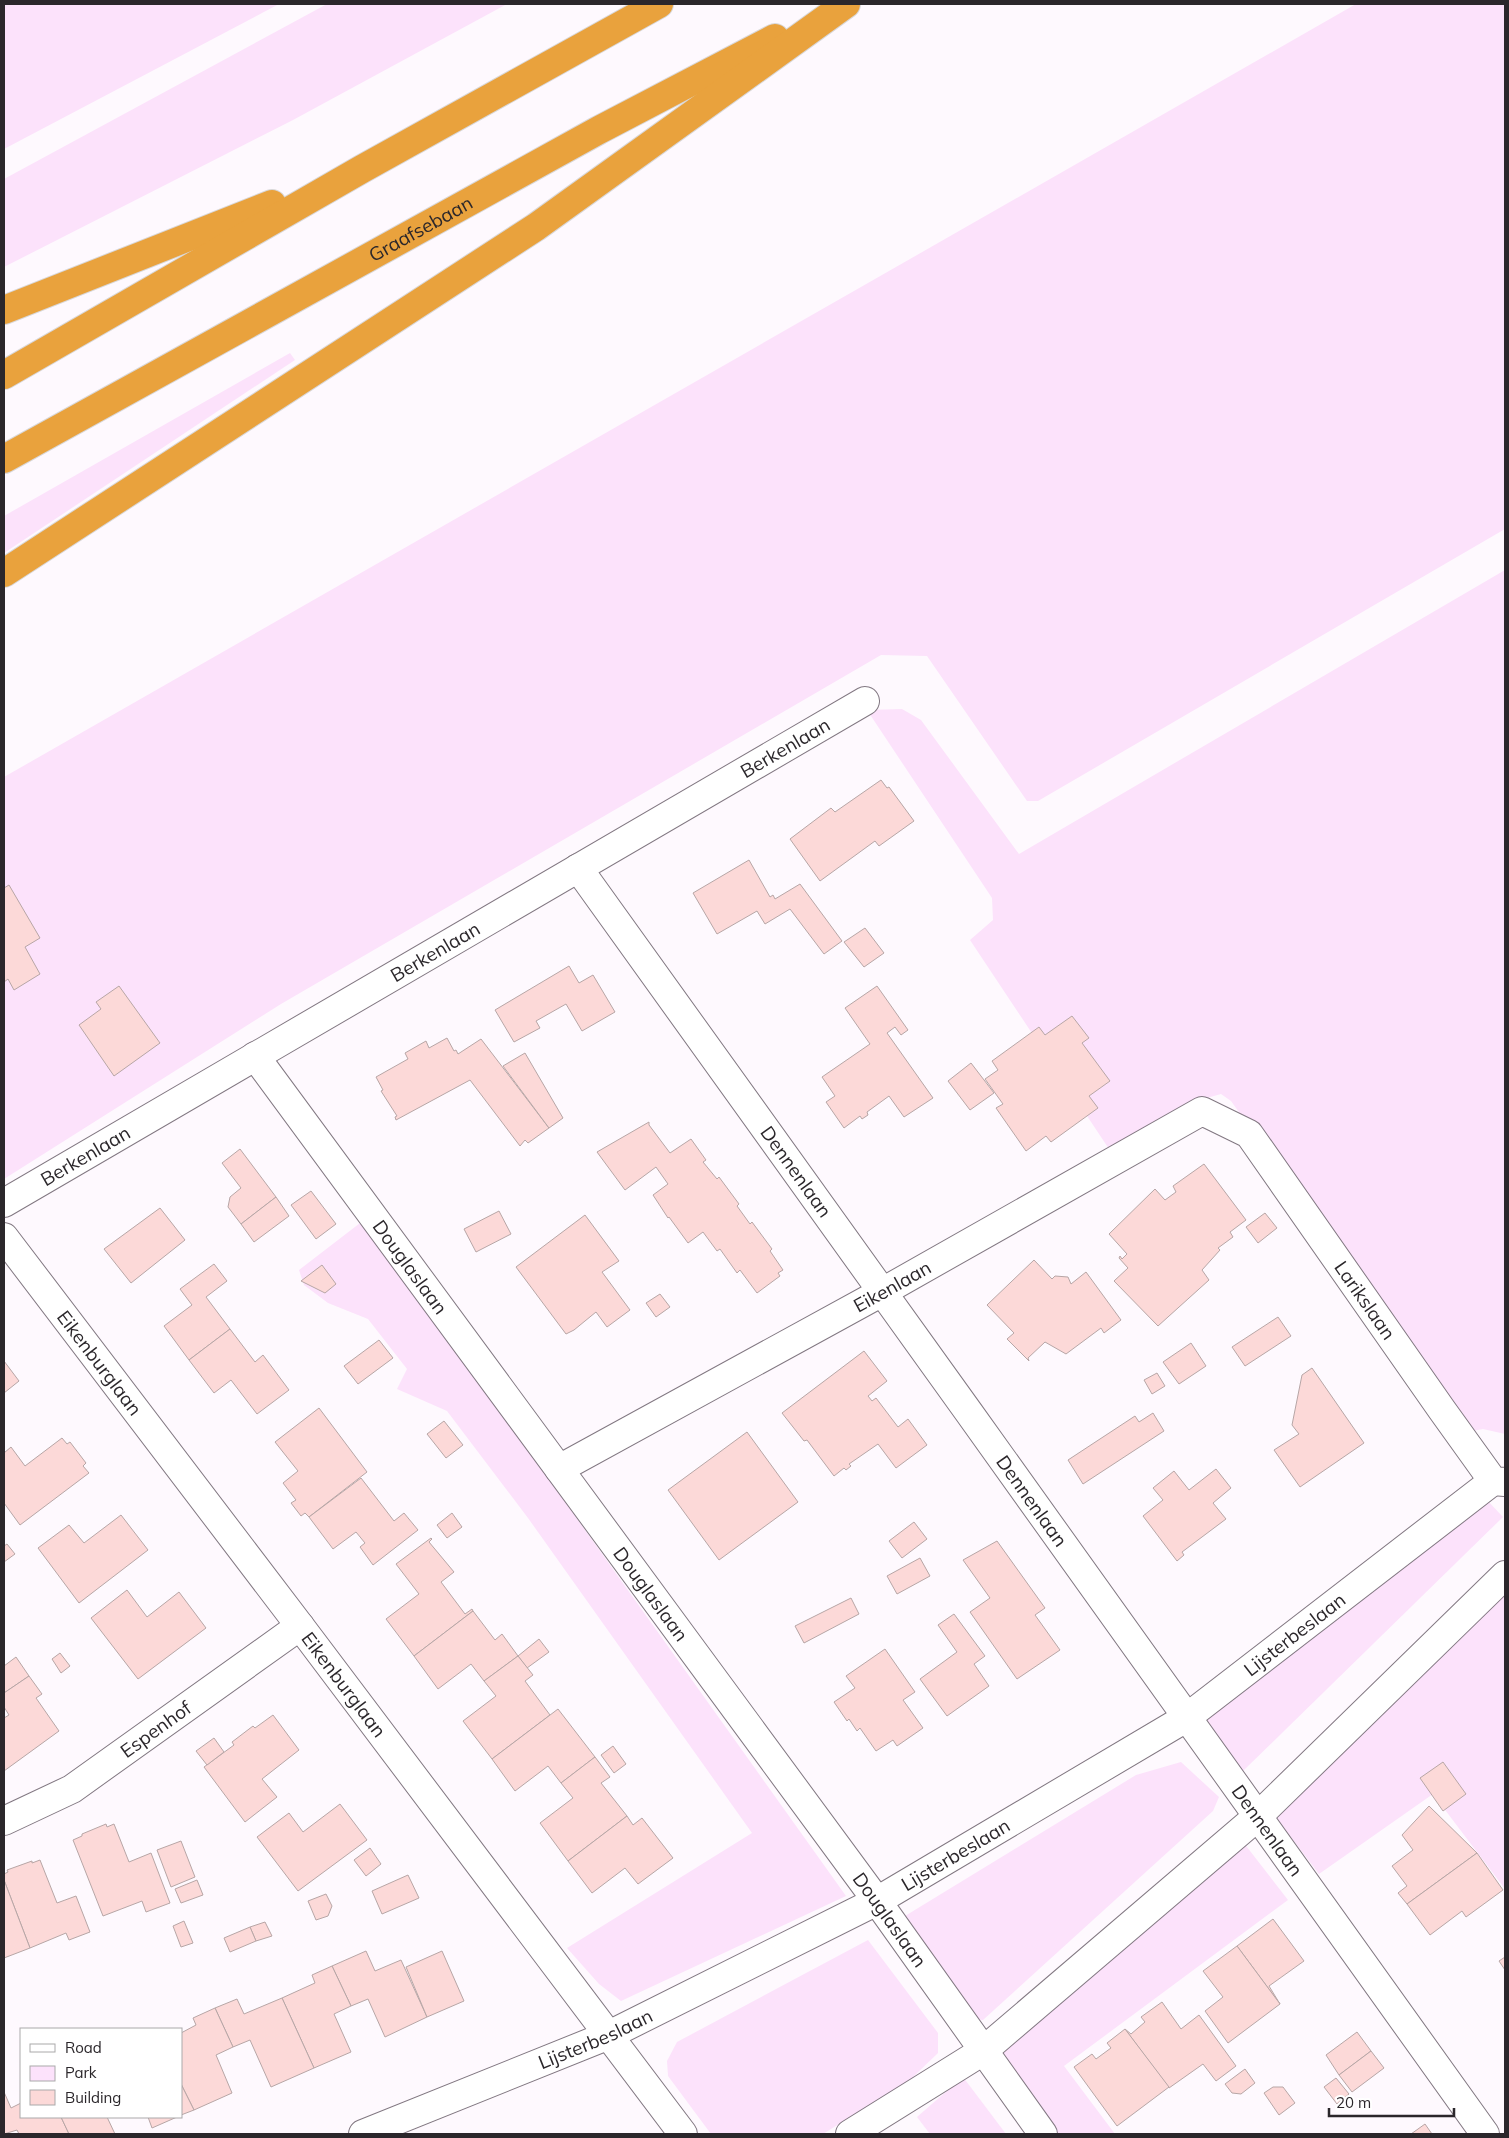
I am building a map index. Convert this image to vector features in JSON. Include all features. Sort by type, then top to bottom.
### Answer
[{"type":"highway","points":[[4,374],[362,169],[659,4]]},
{"type":"highway","name":"Graafsebaan","points":[[4,459],[599,130],[840,4]]},
{"type":"highway","points":[[4,573],[536,227],[846,4]]},
{"type":"highway","points":[[4,310],[362,169]]},
{"type":"street","name":"Berkenlaan","points":[[4,1203],[865,701]]},
{"type":"street","name":"Dennenlaan","points":[[578,868],[884,1291],[1186,1718],[1485,2134]]},
{"type":"street","name":"Douglaslaan","points":[[256,1056],[876,1901],[983,2052],[1044,2134]]},
{"type":"street","name":"Eikenlaan","points":[[559,1469],[884,1291],[1202,1111],[1223,1120]]},
{"type":"street","name":"Larikslaan","points":[[1223,1120],[1249,1134],[1436,1402],[1499,1481]]},
{"type":"street","name":"Eikenburglaan","points":[[5,1241],[300,1626],[683,2134]]},
{"type":"street","name":"Lijsterbeslaan","points":[[363,2134],[609,2035],[876,1901],[1186,1718],[1499,1481]]},
{"type":"street","points":[[850,2134],[983,2052],[1257,1817],[1505,1575]]},
{"type":"street","name":"Espenhof","points":[[4,1821],[72,1789],[300,1626]]},
{"type":"green space","points":[[4,4],[279,4],[4,149]]},
{"type":"green space","points":[[327,4],[507,4],[293,120],[4,267],[4,179]]},
{"type":"green space","points":[[1356,4],[1505,4],[1505,529],[1038,801],[1027,801],[927,656],[881,655],[281,1004],[4,1179],[4,777]]},
{"type":"green space","points":[[290,353],[295,360],[4,553],[4,516]]},
{"type":"green space","points":[[1505,570],[1505,1434],[1483,1429],[1467,1432],[1231,1101],[1221,1094],[1196,1101],[1109,1149],[970,940],[993,920],[992,898],[867,710],[902,709],[921,720],[1019,854]]},
{"type":"green space","points":[[364,1220],[846,1896],[621,2001],[599,1984],[567,1948],[752,1833],[528,1518],[447,1411],[397,1389],[407,1369],[368,1319],[328,1303],[304,1285],[299,1270]]},
{"type":"green space","points":[[1486,1499],[1503,1517],[1242,1772],[1207,1727],[1203,1712]]},
{"type":"green space","points":[[1505,1560],[1505,1889],[1433,1794],[1319,1874],[1261,1798]]},
{"type":"green space","points":[[1181,1762],[1219,1797],[1213,1811],[983,2020],[967,2018],[905,1937],[905,1916],[1136,1775]]},
{"type":"green space","points":[[1233,1829],[1288,1900],[1064,2066],[1115,2134],[1054,2134],[995,2055]]},
{"type":"green space","points":[[868,1940],[938,2033],[938,2053],[911,2079],[823,2134],[711,2134],[668,2076],[667,2061],[677,2042]]},
{"type":"green space","points":[[963,2077],[1006,2134],[930,2134],[917,2117]]},
{"type":"building","points":[[881,780],[887,788],[889,787],[914,821],[879,846],[875,841],[820,881],[790,839],[831,808],[835,812]]},
{"type":"building","points":[[749,860],[770,897],[773,895],[775,899],[800,884],[842,941],[824,954],[790,909],[765,924],[757,911],[717,934],[693,893]]},
{"type":"building","points":[[9,885],[40,938],[25,947],[40,974],[14,990],[8,979],[4,982],[4,888]]},
{"type":"building","points":[[865,928],[884,953],[864,967],[844,942]]},
{"type":"building","points":[[569,966],[579,983],[593,975],[615,1012],[582,1031],[566,1004],[536,1021],[540,1028],[514,1042],[495,1010]]},
{"type":"building","points":[[119,986],[160,1043],[114,1076],[79,1025],[101,1009],[96,1002]]},
{"type":"building","points":[[877,986],[908,1030],[901,1035],[895,1027],[887,1033],[933,1098],[904,1117],[889,1096],[867,1112],[868,1115],[862,1119],[860,1116],[844,1128],[826,1102],[835,1096],[822,1077],[870,1044],[845,1008]]},
{"type":"building","points":[[1072,1016],[1089,1038],[1082,1043],[1110,1081],[1089,1096],[1098,1108],[1051,1142],[1046,1136],[1026,1151],[996,1108],[1003,1104],[985,1079],[998,1070],[992,1061],[1039,1027],[1045,1035]]},
{"type":"building","points":[[447,1038],[454,1051],[456,1050],[458,1054],[481,1039],[549,1128],[528,1143],[525,1140],[520,1146],[470,1080],[396,1120],[395,1117],[397,1116],[381,1091],[383,1090],[376,1077],[408,1059],[405,1053],[426,1041],[429,1048]]},
{"type":"building","points":[[525,1053],[563,1118],[549,1128],[503,1066]]},
{"type":"building","points":[[971,1063],[994,1093],[970,1110],[948,1081]]},
{"type":"building","points":[[649,1122],[649,1125],[670,1153],[691,1139],[706,1160],[703,1162],[717,1179],[719,1177],[739,1204],[737,1206],[750,1224],[752,1222],[772,1249],[770,1251],[783,1270],[778,1273],[780,1276],[757,1293],[740,1270],[737,1273],[720,1249],[717,1251],[703,1232],[688,1243],[653,1195],[668,1184],[656,1167],[625,1190],[597,1152]]},
{"type":"building","points":[[240,1149],[276,1197],[241,1224],[228,1207],[230,1197],[241,1188],[222,1163]]},
{"type":"building","points":[[1204,1164],[1246,1220],[1230,1232],[1233,1237],[1218,1248],[1220,1250],[1202,1270],[1209,1280],[1158,1326],[1114,1281],[1128,1268],[1119,1258],[1120,1256],[1122,1259],[1127,1254],[1109,1234],[1155,1189],[1165,1200],[1176,1192],[1173,1186]]},
{"type":"building","points":[[311,1191],[336,1224],[316,1239],[291,1205]]},
{"type":"building","points":[[276,1197],[289,1216],[254,1242],[241,1224]]},
{"type":"building","points":[[160,1208],[185,1240],[131,1283],[104,1249]]},
{"type":"building","points":[[499,1211],[511,1234],[476,1252],[464,1229]]},
{"type":"building","points":[[1265,1213],[1277,1228],[1258,1243],[1246,1227]]},
{"type":"building","points":[[585,1215],[619,1261],[602,1272],[630,1310],[607,1327],[596,1312],[574,1330],[566,1334],[516,1267]]},
{"type":"building","points":[[1034,1260],[1052,1279],[1055,1276],[1068,1277],[1071,1284],[1086,1272],[1121,1320],[1104,1333],[1101,1328],[1066,1354],[1045,1342],[1028,1358],[1029,1361],[1007,1339],[1014,1333],[987,1305]]},
{"type":"building","points":[[214,1264],[227,1281],[206,1297],[230,1329],[189,1360],[164,1326],[192,1305],[180,1289]]},
{"type":"building","points":[[322,1265],[336,1284],[325,1293],[301,1281]]},
{"type":"building","points":[[660,1294],[670,1307],[656,1317],[646,1303]]},
{"type":"building","points":[[1278,1317],[1291,1336],[1245,1366],[1232,1347]]},
{"type":"building","points":[[230,1329],[255,1362],[263,1355],[289,1390],[257,1414],[231,1380],[214,1393],[189,1360]]},
{"type":"building","points":[[379,1340],[393,1358],[358,1384],[344,1366]]},
{"type":"building","points":[[1191,1343],[1206,1366],[1179,1384],[1163,1362]]},
{"type":"building","points":[[864,1351],[887,1381],[868,1396],[872,1401],[876,1398],[898,1427],[908,1419],[927,1445],[896,1468],[878,1444],[849,1464],[851,1466],[846,1470],[844,1468],[834,1476],[807,1440],[804,1441],[782,1413]]},
{"type":"building","points":[[4,1361],[19,1381],[4,1393]]},
{"type":"building","points":[[1312,1368],[1364,1443],[1300,1487],[1274,1450],[1299,1434],[1292,1425],[1302,1375]]},
{"type":"building","points":[[1157,1373],[1165,1386],[1152,1394],[1144,1380]]},
{"type":"building","points":[[319,1408],[367,1472],[309,1517],[305,1513],[301,1516],[291,1503],[296,1500],[283,1483],[298,1471],[275,1442]]},
{"type":"building","points":[[1153,1413],[1164,1431],[1083,1484],[1068,1460],[1135,1416],[1139,1422]]},
{"type":"building","points":[[444,1421],[463,1445],[446,1458],[427,1434]]},
{"type":"building","points":[[747,1432],[798,1502],[719,1560],[668,1490]]},
{"type":"building","points":[[62,1438],[67,1444],[70,1442],[86,1463],[83,1466],[89,1473],[20,1525],[4,1503],[4,1453],[11,1447],[25,1466]]},
{"type":"building","points":[[1216,1469],[1231,1488],[1213,1503],[1226,1519],[1182,1552],[1184,1555],[1177,1561],[1143,1516],[1163,1500],[1153,1488],[1174,1471],[1189,1490]]},
{"type":"building","points":[[361,1478],[394,1521],[404,1513],[418,1530],[373,1565],[360,1547],[365,1543],[356,1532],[333,1549],[309,1517]]},
{"type":"building","points":[[452,1513],[462,1527],[447,1538],[437,1525]]},
{"type":"building","points":[[121,1515],[148,1550],[79,1603],[38,1548],[69,1525],[84,1543]]},
{"type":"building","points":[[914,1522],[927,1539],[902,1558],[889,1541]]},
{"type":"building","points":[[431,1538],[429,1542],[454,1572],[441,1582],[465,1614],[472,1609],[473,1611],[414,1656],[386,1619],[419,1594],[396,1564]]},
{"type":"building","points":[[997,1541],[1045,1608],[1035,1615],[1060,1650],[1017,1679],[970,1612],[990,1598],[963,1560]]},
{"type":"building","points":[[7,1544],[15,1554],[4,1562],[4,1546]]},
{"type":"building","points":[[920,1558],[930,1576],[897,1594],[887,1576]]},
{"type":"building","points":[[127,1590],[147,1617],[179,1592],[206,1628],[138,1679],[91,1618]]},
{"type":"building","points":[[851,1598],[859,1614],[804,1643],[795,1626]]},
{"type":"building","points":[[473,1611],[495,1640],[502,1634],[518,1656],[484,1681],[471,1664],[438,1689],[414,1656]]},
{"type":"building","points":[[954,1614],[985,1656],[974,1664],[989,1686],[947,1716],[920,1679],[957,1652],[938,1625]]},
{"type":"building","points":[[539,1639],[549,1652],[527,1668],[518,1656]]},
{"type":"building","points":[[885,1649],[915,1692],[903,1700],[923,1728],[897,1746],[893,1740],[876,1751],[860,1728],[857,1731],[849,1719],[847,1721],[834,1702],[855,1688],[846,1676]]},
{"type":"building","points":[[60,1653],[70,1666],[61,1673],[52,1659]]},
{"type":"building","points":[[518,1656],[533,1675],[525,1681],[550,1715],[492,1759],[463,1721],[496,1696],[484,1681]]},
{"type":"building","points":[[16,1657],[29,1676],[4,1693],[4,1666]]},
{"type":"building","points":[[29,1676],[42,1694],[36,1698],[59,1731],[4,1771],[4,1718],[9,1715],[4,1707],[4,1693]]},
{"type":"building","points":[[558,1709],[595,1757],[561,1783],[548,1766],[515,1791],[492,1759]]},
{"type":"building","points":[[273,1715],[299,1750],[262,1779],[277,1797],[245,1822],[204,1767],[234,1745],[232,1742],[253,1726],[255,1728]]},
{"type":"building","points":[[214,1738],[224,1752],[207,1765],[196,1751]]},
{"type":"building","points":[[613,1746],[626,1764],[614,1773],[601,1755]]},
{"type":"building","points":[[595,1757],[610,1777],[601,1783],[627,1816],[568,1861],[540,1823],[573,1798],[561,1783]]},
{"type":"building","points":[[1443,1762],[1466,1794],[1443,1811],[1420,1778]]},
{"type":"building","points":[[340,1804],[367,1840],[298,1891],[257,1837],[289,1813],[303,1832]]},
{"type":"building","points":[[1429,1806],[1477,1853],[1407,1904],[1398,1893],[1407,1886],[1392,1866],[1413,1850],[1402,1835]]},
{"type":"building","points":[[627,1816],[633,1825],[642,1818],[673,1858],[638,1884],[625,1868],[592,1893],[568,1861]]},
{"type":"building","points":[[106,1824],[107,1827],[114,1824],[129,1862],[151,1853],[170,1903],[146,1912],[142,1901],[103,1916],[73,1840]]},
{"type":"building","points":[[181,1841],[195,1877],[171,1887],[157,1850]]},
{"type":"building","points":[[370,1848],[381,1864],[366,1876],[354,1860]]},
{"type":"building","points":[[1477,1853],[1503,1890],[1466,1917],[1462,1911],[1430,1935],[1407,1904]]},
{"type":"building","points":[[40,1860],[57,1903],[76,1896],[90,1932],[69,1940],[66,1933],[30,1948],[4,1880],[4,1874],[8,1872],[7,1870]]},
{"type":"building","points":[[408,1875],[419,1898],[382,1914],[372,1891]]},
{"type":"building","points":[[4,1880],[30,1948],[4,1958]]},
{"type":"building","points":[[197,1880],[203,1895],[181,1903],[175,1889]]},
{"type":"building","points":[[326,1894],[332,1906],[328,1916],[316,1920],[308,1901]]},
{"type":"building","points":[[1273,1919],[1304,1961],[1269,1986],[1280,2004],[1237,1946]]},
{"type":"building","points":[[184,1921],[193,1943],[181,1947],[173,1926]]},
{"type":"building","points":[[265,1922],[272,1936],[256,1941],[250,1927]]},
{"type":"building","points":[[250,1927],[256,1941],[230,1952],[224,1938]]},
{"type":"building","points":[[1237,1946],[1280,2004],[1228,2043],[1205,2011],[1223,1997],[1203,1971]]},
{"type":"building","points":[[366,1951],[375,1971],[401,1960],[427,2017],[385,2037],[368,1999],[351,2006],[332,1966]]},
{"type":"building","points":[[442,1951],[464,2001],[427,2017],[406,1967]]},
{"type":"building","points":[[1505,1957],[1505,1970],[1499,1961]]},
{"type":"building","points":[[332,1966],[351,2006],[334,2014],[351,2052],[314,2068],[282,1998],[315,1983],[312,1975]]},
{"type":"building","points":[[282,1998],[314,2068],[271,2087],[250,2040],[233,2047],[215,2008],[237,1999],[244,2014]]},
{"type":"building","points":[[1162,2002],[1181,2029],[1199,2015],[1236,2066],[1216,2081],[1203,2064],[1169,2088],[1125,2029],[1131,2034],[1145,2022],[1141,2017]]},
{"type":"building","points":[[215,2008],[233,2047],[216,2055],[232,2093],[194,2110],[182,2086],[182,2032],[196,2025],[193,2018]]},
{"type":"building","points":[[1125,2029],[1169,2087],[1117,2126],[1074,2067],[1092,2054],[1096,2059],[1111,2048],[1107,2043]]},
{"type":"building","points":[[1357,2032],[1371,2051],[1339,2075],[1326,2055]]},
{"type":"building","points":[[1371,2051],[1384,2068],[1352,2092],[1339,2075]]},
{"type":"building","points":[[1245,2069],[1255,2083],[1241,2094],[1232,2093],[1225,2084]]},
{"type":"building","points":[[1336,2078],[1349,2094],[1337,2104],[1324,2087]]},
{"type":"building","points":[[182,2086],[194,2110],[182,2115]]},
{"type":"building","points":[[1273,2087],[1283,2087],[1295,2103],[1279,2115],[1264,2093]]},
{"type":"building","points":[[4,2092],[11,2108],[20,2104],[20,2118],[61,2118],[69,2134],[19,2134],[17,2130],[4,2134]]},
{"type":"building","points":[[61,2118],[107,2118],[115,2134],[69,2134]]},
{"type":"building","points":[[148,2118],[175,2118],[152,2128]]},
{"type":"building","points":[[1425,2124],[1432,2134],[1411,2134]]}]
